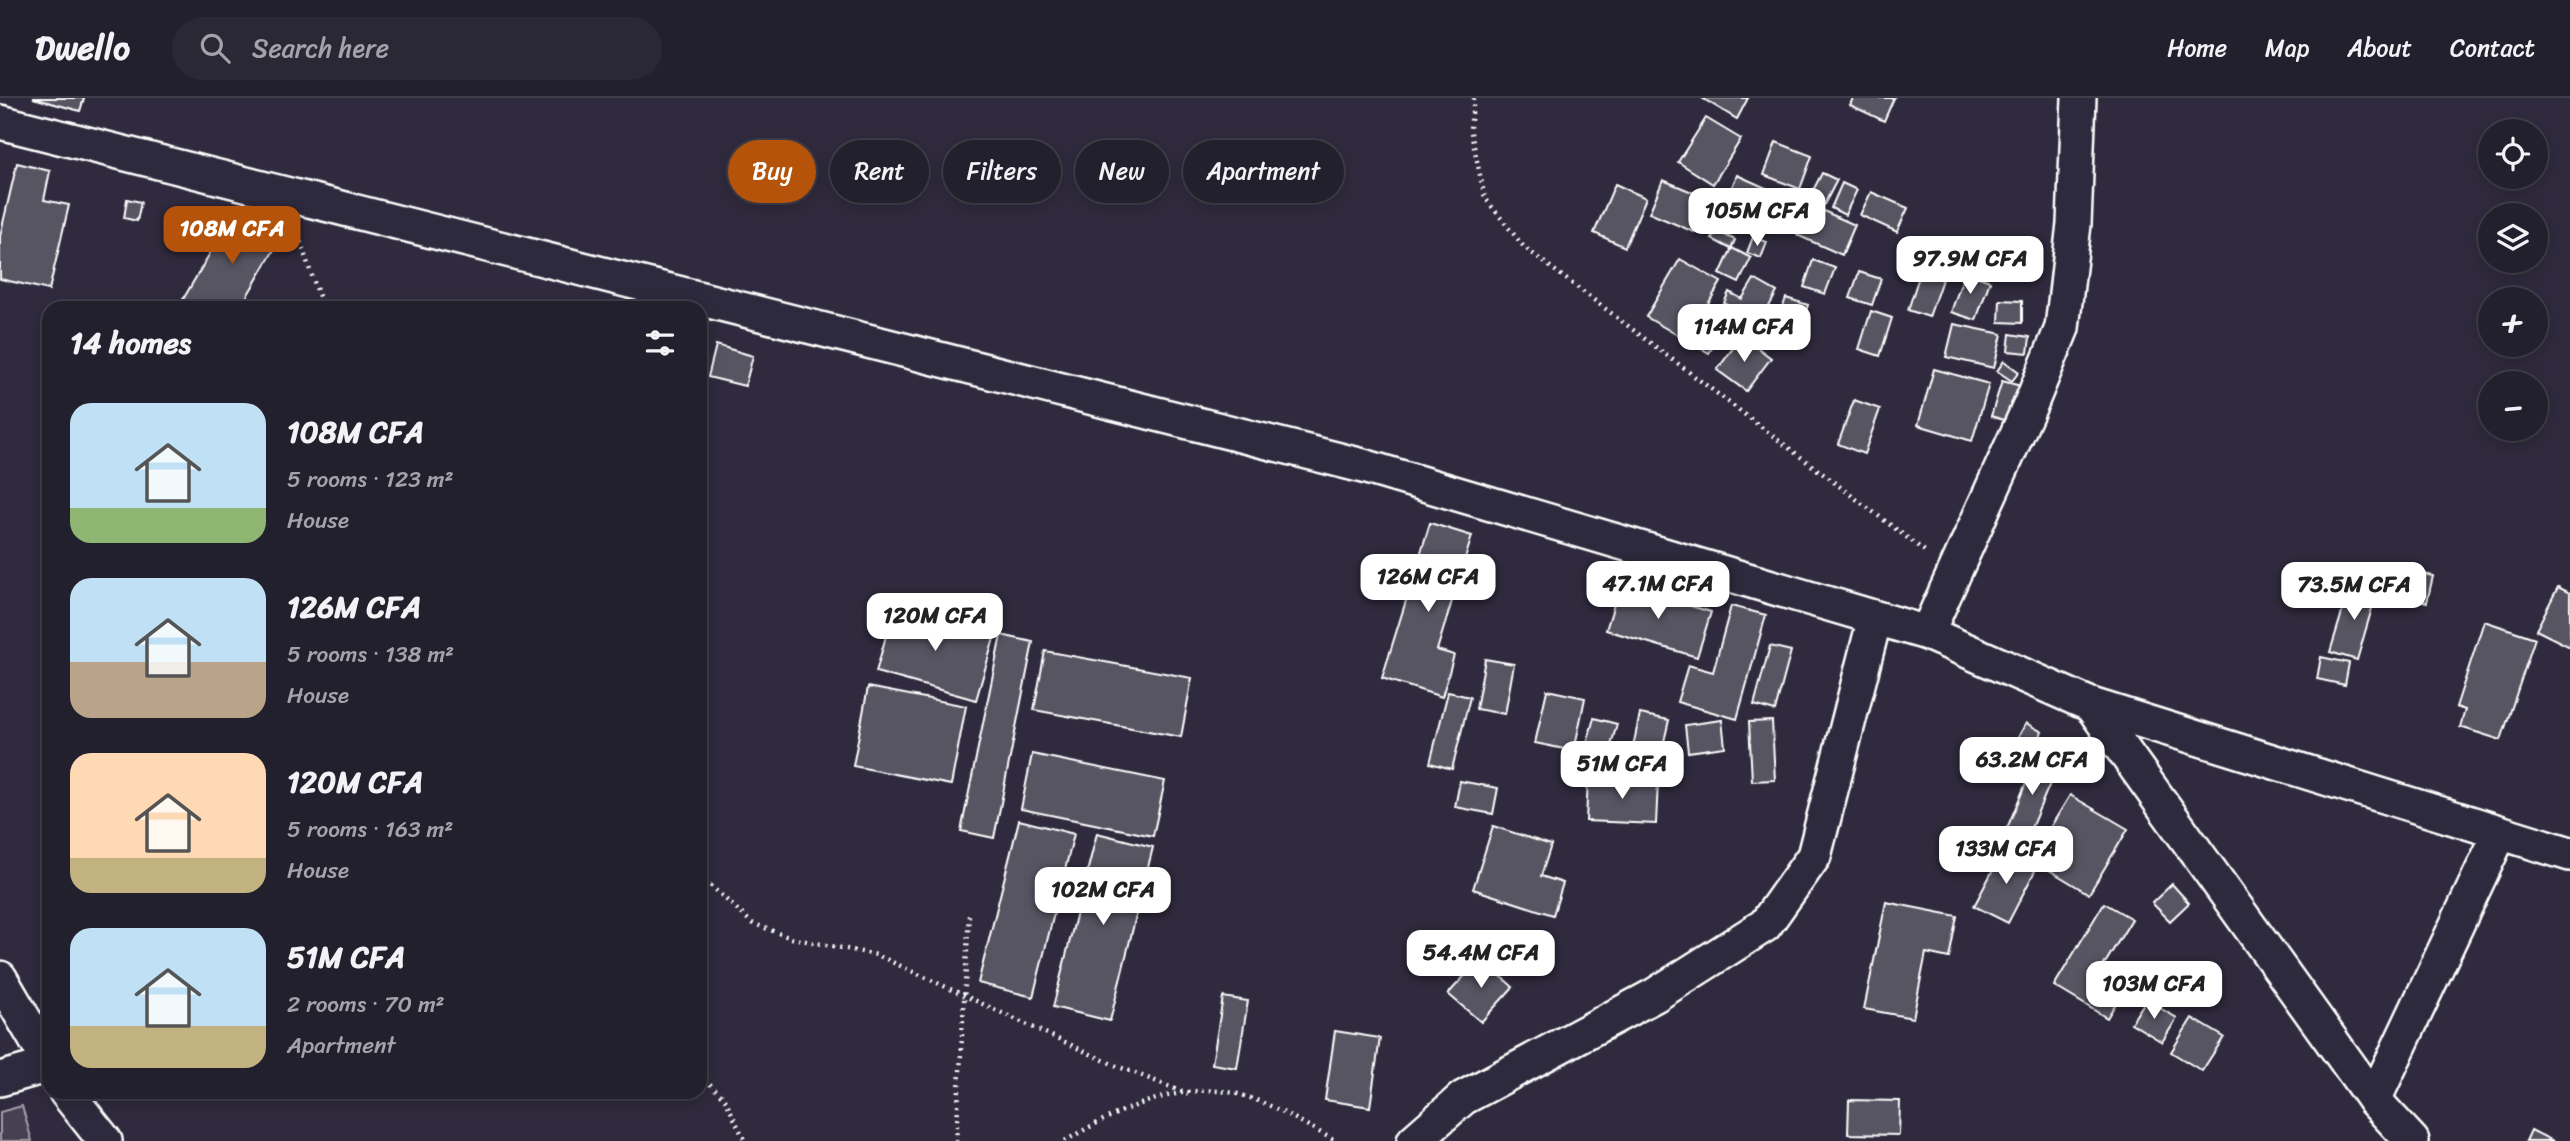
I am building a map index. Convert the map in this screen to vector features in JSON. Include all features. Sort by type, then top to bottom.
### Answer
[{"type":"street","points":[[1927,634],[2062,328],[2074,224],[2079,98]]},
{"type":"street","points":[[0,122],[1363,466],[1927,634],[2091,705],[2570,854]]},
{"type":"street","points":[[1413,1141],[1463,1098],[1655,995],[1765,925],[1814,856],[1875,618]]},
{"type":"street","points":[[2091,705],[2374,1100],[2412,1141]]},
{"type":"street","points":[[2374,1100],[2500,832]]},
{"type":"street","points":[[0,978],[42,1052]]},
{"type":"street","points":[[0,1079],[42,1066]]},
{"type":"street","points":[[72,1099],[105,1141]]},
{"type":"path","points":[[1474,98],[1470,128],[1485,198],[1524,247],[1955,574]]},
{"type":"path","points":[[284,194],[321,301]]},
{"type":"path","points":[[707,882],[752,923],[791,938],[877,955],[1112,1064],[1188,1094]]},
{"type":"path","points":[[956,1141],[969,915]]},
{"type":"path","points":[[707,1081],[724,1099],[746,1141]]},
{"type":"path","points":[[1065,1141],[1123,1112],[1155,1100],[1222,1091],[1240,1095],[1336,1141]]},
{"type":"shaded area","points":[[22,1106],[32,1141],[0,1141],[0,1112]]},
{"type":"building","points":[[33,98],[84,98],[80,111]]},
{"type":"building","points":[[1702,98],[1748,98],[1737,119]]},
{"type":"building","points":[[1853,98],[1894,98],[1884,121],[1850,105]]},
{"type":"building","points":[[1706,118],[1741,139],[1713,184],[1678,162]]},
{"type":"building","points":[[1776,142],[1812,156],[1800,189],[1764,175]]},
{"type":"building","points":[[17,163],[50,171],[44,200],[69,205],[49,290],[0,279],[0,236]]},
{"type":"building","points":[[1822,173],[1837,180],[1824,205],[1809,198]]},
{"type":"building","points":[[1737,175],[1786,197],[1770,230],[1722,210]]},
{"type":"building","points":[[1663,180],[1709,199],[1694,232],[1649,213]]},
{"type":"building","points":[[1842,183],[1857,190],[1845,215],[1831,208]]},
{"type":"building","points":[[1615,184],[1646,198],[1625,247],[1594,233]]},
{"type":"building","points":[[1871,192],[1908,208],[1897,232],[1860,215]]},
{"type":"building","points":[[127,199],[141,202],[137,221],[124,218]]},
{"type":"building","points":[[1810,205],[1855,225],[1842,255],[1797,235]]},
{"type":"building","points":[[234,212],[281,238],[244,301],[182,301]]},
{"type":"building","points":[[1717,231],[1735,240],[1731,249],[1712,239]]},
{"type":"building","points":[[1753,237],[1767,242],[1761,258],[1747,253]]},
{"type":"building","points":[[1732,248],[1751,258],[1739,283],[1720,274]]},
{"type":"building","points":[[1925,258],[1947,265],[1929,317],[1908,310]]},
{"type":"building","points":[[1680,259],[1721,282],[1699,319],[1722,332],[1709,353],[1646,317]]},
{"type":"building","points":[[1813,260],[1835,268],[1825,294],[1804,287]]},
{"type":"building","points":[[1859,272],[1881,279],[1872,305],[1850,298]]},
{"type":"building","points":[[1965,272],[1990,281],[1976,320],[1951,312]]},
{"type":"building","points":[[1754,279],[1777,292],[1755,332],[1731,320],[1737,310],[1724,303],[1729,292],[1742,299]]},
{"type":"building","points":[[1786,298],[1808,305],[1799,331],[1777,324]]},
{"type":"building","points":[[2000,300],[2022,301],[2022,323],[1999,322]]},
{"type":"building","points":[[1871,311],[1892,318],[1880,356],[1859,349]]},
{"type":"building","points":[[1954,324],[2002,334],[1994,368],[1946,357]]},
{"type":"building","points":[[2010,334],[2030,337],[2028,353],[2008,351]]},
{"type":"building","points":[[1742,336],[1771,358],[1746,391],[1717,370]]},
{"type":"building","points":[[716,345],[753,356],[745,386],[708,377]]},
{"type":"building","points":[[2004,361],[2019,372],[2012,381],[1997,371]]},
{"type":"building","points":[[1934,369],[1989,384],[1972,441],[1918,425]]},
{"type":"building","points":[[2002,381],[2021,386],[2010,422],[1991,416]]},
{"type":"building","points":[[1854,400],[1880,409],[1864,454],[1838,444]]},
{"type":"building","points":[[1430,523],[1472,536],[1437,650],[1454,655],[1442,697],[1382,678]]},
{"type":"building","points":[[2410,571],[2433,576],[2427,602],[2404,597]]},
{"type":"building","points":[[2351,583],[2377,591],[2357,660],[2330,652]]},
{"type":"building","points":[[1620,585],[1711,612],[1697,657],[1606,630]]},
{"type":"building","points":[[2558,587],[2570,593],[2570,647],[2536,630]]},
{"type":"building","points":[[1731,606],[1766,615],[1737,719],[1677,702],[1688,665],[1713,672]]},
{"type":"building","points":[[894,607],[995,635],[976,700],[876,672]]},
{"type":"building","points":[[2484,621],[2535,638],[2501,740],[2460,727],[2465,710],[2456,707]]},
{"type":"building","points":[[1001,635],[1033,642],[994,838],[961,831]]},
{"type":"building","points":[[1770,646],[1791,651],[1775,711],[1754,705]]},
{"type":"building","points":[[1045,651],[1192,678],[1181,737],[1034,710]]},
{"type":"building","points":[[2321,657],[2349,663],[2345,685],[2317,679]]},
{"type":"building","points":[[1485,659],[1514,664],[1505,714],[1476,709]]},
{"type":"building","points":[[868,687],[966,706],[951,785],[853,766]]},
{"type":"building","points":[[1547,690],[1585,698],[1574,751],[1535,743]]},
{"type":"building","points":[[1448,692],[1470,697],[1452,769],[1430,763]]},
{"type":"building","points":[[1640,714],[1669,720],[1657,772],[1629,765]]},
{"type":"building","points":[[1594,718],[1617,724],[1604,770],[1581,764]]},
{"type":"building","points":[[1722,720],[1725,747],[1688,752],[1685,725]]},
{"type":"building","points":[[1772,721],[1775,780],[1752,781],[1749,722]]},
{"type":"building","points":[[2026,723],[2042,732],[2031,752],[2015,743]]},
{"type":"building","points":[[2042,745],[2063,753],[2022,849],[2002,840]]},
{"type":"building","points":[[1032,754],[1165,781],[1153,836],[1021,809]]},
{"type":"building","points":[[1588,777],[1658,781],[1656,824],[1586,821]]},
{"type":"building","points":[[1460,781],[1498,788],[1493,814],[1455,807]]},
{"type":"building","points":[[2070,795],[2128,829],[2089,894],[2031,859]]},
{"type":"building","points":[[1019,820],[1074,834],[1033,997],[978,983]]},
{"type":"building","points":[[1493,826],[1551,845],[1541,876],[1563,883],[1553,915],[1473,889]]},
{"type":"building","points":[[1097,833],[1153,847],[1110,1021],[1053,1007]]},
{"type":"building","points":[[2004,849],[2037,867],[2008,923],[1974,906]]},
{"type":"building","points":[[2172,884],[2189,903],[2170,921],[2152,903]]},
{"type":"building","points":[[1886,902],[1957,916],[1949,958],[1926,953],[1913,1018],[1864,1009]]},
{"type":"building","points":[[2104,903],[2132,919],[2101,970],[2127,985],[2107,1018],[2054,986]]},
{"type":"building","points":[[1481,958],[1513,987],[1481,1022],[1448,994]]},
{"type":"building","points":[[1223,997],[1248,1001],[1237,1068],[1212,1064]]},
{"type":"building","points":[[2146,1000],[2177,1018],[2162,1042],[2131,1023]]},
{"type":"building","points":[[2192,1018],[2224,1037],[2202,1071],[2171,1052]]},
{"type":"building","points":[[1335,1031],[1380,1038],[1370,1107],[1325,1100]]},
{"type":"building","points":[[1849,1100],[1900,1101],[1899,1135],[1848,1134]]},
{"type":"building","points":[[2531,1130],[2553,1141],[2526,1141]]}]
